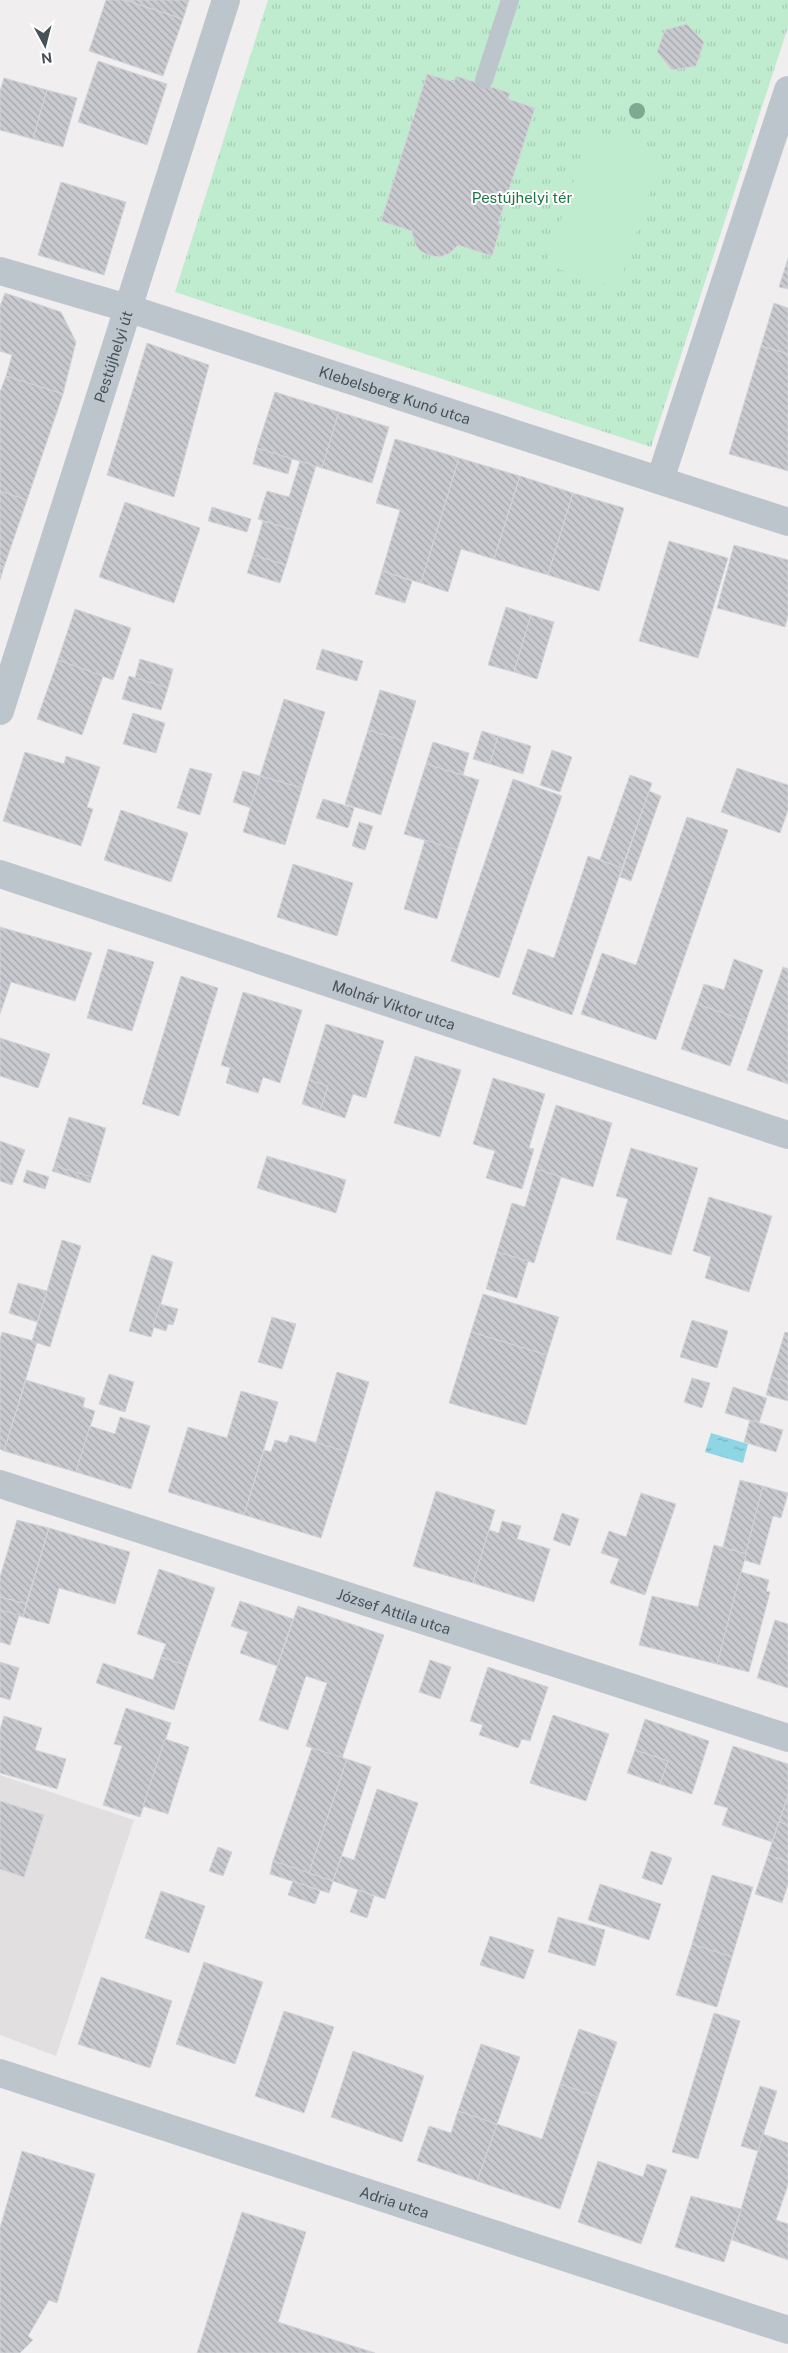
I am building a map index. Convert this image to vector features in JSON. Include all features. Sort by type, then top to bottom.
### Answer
[{"type":"street","name":"Pestújhelyi út","points":[[0,711],[226,0]]},
{"type":"street","points":[[660,480],[788,90]]},
{"type":"street","name":"Klebelsberg Kunó utca","points":[[0,271],[127,308],[788,522]]},
{"type":"street","name":"Molnár Viktor utca","points":[[0,874],[788,1135]]},
{"type":"street","name":"József Attila utca","points":[[0,1484],[788,1738]]},
{"type":"street","name":"Adria utca","points":[[0,2074],[788,2330]]},
{"type":"lane","points":[[484,80],[510,0]]},
{"type":"shaded area","points":[[0,1775],[134,1820],[56,2056],[0,2035]]},
{"type":"green space","name":"Pestújhelyi tér","points":[[268,0],[788,0],[788,27],[651,447],[175,292]]},
{"type":"green space","points":[[590,131],[662,155],[618,288],[546,265]]},
{"type":"water","points":[[711,1433],[748,1444],[743,1463],[705,1452]]},
{"type":"building","points":[[106,0],[125,0],[183,19],[163,76],[89,51]]},
{"type":"building","points":[[125,0],[189,0],[183,19]]},
{"type":"building","points":[[687,24],[704,42],[696,66],[672,70],[657,52],[665,30]]},
{"type":"building","points":[[98,61],[167,84],[147,145],[78,122]]},
{"type":"building","points":[[427,74],[454,82],[456,76],[510,93],[508,99],[535,108],[498,224],[501,225],[492,256],[458,245],[450,253],[440,257],[428,255],[419,250],[414,241],[412,231],[381,221]]},
{"type":"building","points":[[4,78],[47,90],[33,139],[0,130],[0,91]]},
{"type":"building","points":[[47,90],[77,98],[63,147],[33,139]]},
{"type":"building","points":[[61,182],[126,202],[104,275],[38,255]]},
{"type":"building","points":[[788,258],[788,289],[779,287]]},
{"type":"building","points":[[5,293],[61,312],[76,342],[63,394],[6,376],[12,355],[0,351],[0,306]]},
{"type":"building","points":[[774,303],[788,308],[788,354],[761,346]]},
{"type":"building","points":[[147,343],[209,365],[174,497],[107,475]]},
{"type":"building","points":[[761,346],[788,354],[788,471],[729,454]]},
{"type":"building","points":[[6,376],[63,394],[27,500],[0,491],[0,392]]},
{"type":"building","points":[[275,392],[339,412],[322,468],[257,448]]},
{"type":"building","points":[[339,412],[389,427],[372,483],[322,468]]},
{"type":"building","points":[[395,439],[459,458],[421,583],[382,571],[400,510],[376,503]]},
{"type":"building","points":[[257,448],[292,459],[288,474],[253,464]]},
{"type":"building","points":[[459,458],[520,476],[494,559],[461,549],[448,592],[421,583]]},
{"type":"building","points":[[300,461],[316,466],[296,531],[258,519],[267,491],[289,497]]},
{"type":"building","points":[[520,476],[573,493],[548,575],[494,559]]},
{"type":"building","points":[[0,491],[27,500],[4,567],[0,565]]},
{"type":"building","points":[[573,493],[624,508],[599,591],[548,575]]},
{"type":"building","points":[[125,502],[200,528],[174,603],[99,577]]},
{"type":"building","points":[[212,507],[251,519],[247,532],[208,521]]},
{"type":"building","points":[[263,521],[296,531],[286,565],[253,555]]},
{"type":"building","points":[[669,541],[728,558],[698,658],[639,641]]},
{"type":"building","points":[[734,545],[788,560],[788,616],[785,627],[717,608]]},
{"type":"building","points":[[253,555],[286,565],[280,583],[247,573]]},
{"type":"building","points":[[0,565],[4,567],[0,580]]},
{"type":"building","points":[[382,571],[412,581],[405,603],[375,594]]},
{"type":"building","points":[[506,607],[531,615],[514,672],[488,665]]},
{"type":"building","points":[[75,609],[131,628],[113,680],[58,660]]},
{"type":"building","points":[[531,615],[554,622],[537,679],[514,672]]},
{"type":"building","points":[[322,649],[363,661],[357,681],[316,669]]},
{"type":"building","points":[[140,659],[173,669],[168,688],[135,678]]},
{"type":"building","points":[[58,660],[103,676],[82,735],[37,719]]},
{"type":"building","points":[[129,676],[168,688],[161,710],[122,699]]},
{"type":"building","points":[[380,690],[416,701],[404,741],[368,730]]},
{"type":"building","points":[[284,699],[325,712],[302,788],[260,776]]},
{"type":"building","points":[[133,713],[165,723],[156,753],[123,744]]},
{"type":"building","points":[[368,730],[404,741],[381,815],[345,804]]},
{"type":"building","points":[[482,731],[498,736],[490,764],[473,759]]},
{"type":"building","points":[[498,736],[531,746],[523,774],[490,764]]},
{"type":"building","points":[[433,742],[469,753],[463,775],[426,764]]},
{"type":"building","points":[[552,750],[572,757],[560,792],[540,785]]},
{"type":"building","points":[[25,752],[64,764],[66,756],[100,767],[87,807],[93,809],[81,846],[3,821]]},
{"type":"building","points":[[426,764],[479,780],[457,850],[404,834]]},
{"type":"building","points":[[190,768],[212,774],[200,815],[177,808]]},
{"type":"building","points":[[737,768],[788,785],[788,810],[780,833],[721,812]]},
{"type":"building","points":[[243,771],[260,776],[251,808],[233,802]]},
{"type":"building","points":[[630,775],[652,783],[622,868],[600,860]]},
{"type":"building","points":[[260,776],[302,788],[285,845],[243,832]]},
{"type":"building","points":[[513,779],[562,796],[499,978],[451,961]]},
{"type":"building","points":[[649,791],[661,796],[631,881],[620,877]]},
{"type":"building","points":[[323,799],[354,808],[348,828],[316,818]]},
{"type":"building","points":[[121,810],[188,833],[171,882],[104,860]]},
{"type":"building","points":[[687,817],[728,830],[656,1040],[581,1014],[602,953],[636,965]]},
{"type":"building","points":[[359,822],[373,826],[365,850],[352,846]]},
{"type":"building","points":[[425,840],[457,850],[437,919],[404,909]]},
{"type":"building","points":[[588,856],[622,868],[572,1015],[512,994],[528,949],[554,958]]},
{"type":"building","points":[[293,864],[353,883],[337,936],[277,917]]},
{"type":"building","points":[[0,927],[92,953],[75,1001],[11,982],[0,1014]]},
{"type":"building","points":[[108,949],[154,962],[132,1031],[87,1018]]},
{"type":"building","points":[[734,959],[763,970],[746,1021],[697,1004],[704,984],[724,990]]},
{"type":"building","points":[[783,967],[788,969],[788,1084],[747,1070]]},
{"type":"building","points":[[181,976],[218,988],[179,1116],[142,1104]]},
{"type":"building","points":[[243,992],[302,1010],[280,1083],[263,1077],[258,1093],[226,1083],[230,1068],[221,1065]]},
{"type":"building","points":[[697,1004],[746,1021],[730,1066],[681,1049]]},
{"type":"building","points":[[326,1024],[384,1041],[366,1098],[353,1094],[345,1118],[320,1110],[328,1086],[309,1080]]},
{"type":"building","points":[[0,1038],[50,1054],[38,1088],[0,1076]]},
{"type":"building","points":[[415,1056],[461,1070],[440,1137],[394,1123]]},
{"type":"building","points":[[493,1078],[545,1094],[529,1148],[534,1149],[522,1189],[486,1178],[495,1151],[473,1144]]},
{"type":"building","points":[[309,1080],[328,1086],[320,1110],[302,1104]]},
{"type":"building","points":[[556,1105],[612,1123],[593,1187],[536,1169]]},
{"type":"building","points":[[69,1117],[106,1128],[92,1177],[54,1166]]},
{"type":"building","points":[[0,1141],[25,1150],[12,1185],[0,1181]]},
{"type":"building","points":[[631,1148],[698,1168],[671,1255],[616,1239],[628,1199],[616,1196]]},
{"type":"building","points":[[267,1156],[346,1180],[336,1213],[257,1188]]},
{"type":"building","points":[[54,1166],[92,1177],[90,1183],[52,1171]]},
{"type":"building","points":[[536,1169],[561,1177],[534,1263],[497,1252],[512,1203],[525,1207]]},
{"type":"building","points":[[27,1170],[49,1177],[45,1189],[23,1182]]},
{"type":"building","points":[[709,1197],[772,1216],[749,1292],[705,1278],[711,1257],[693,1251]]},
{"type":"building","points":[[62,1240],[81,1246],[50,1347],[32,1341]]},
{"type":"building","points":[[497,1252],[528,1261],[517,1298],[486,1289]]},
{"type":"building","points":[[152,1255],[173,1262],[151,1337],[129,1331]]},
{"type":"building","points":[[18,1283],[47,1291],[37,1322],[9,1313]]},
{"type":"building","points":[[483,1294],[559,1317],[547,1355],[471,1332]]},
{"type":"building","points":[[160,1304],[178,1309],[173,1325],[168,1324],[166,1331],[153,1327]]},
{"type":"building","points":[[272,1317],[296,1324],[282,1369],[258,1362]]},
{"type":"building","points":[[692,1320],[728,1331],[717,1368],[680,1357]]},
{"type":"building","points":[[2,1332],[37,1342],[4,1451],[0,1449],[0,1340]]},
{"type":"building","points":[[471,1332],[547,1355],[526,1425],[449,1403]]},
{"type":"building","points":[[785,1332],[788,1333],[788,1382],[771,1377]]},
{"type":"building","points":[[337,1372],[369,1382],[348,1452],[316,1443]]},
{"type":"building","points":[[109,1374],[134,1382],[125,1412],[99,1404]]},
{"type":"building","points":[[771,1377],[788,1382],[788,1401],[766,1395]]},
{"type":"building","points":[[692,1378],[710,1383],[702,1408],[684,1402]]},
{"type":"building","points":[[26,1380],[85,1398],[83,1407],[95,1411],[76,1472],[4,1451]]},
{"type":"building","points":[[733,1387],[767,1398],[759,1423],[725,1413]]},
{"type":"building","points":[[241,1391],[278,1402],[244,1515],[168,1492],[188,1427],[227,1438]]},
{"type":"building","points":[[120,1417],[150,1426],[131,1489],[76,1472],[90,1426],[115,1434]]},
{"type":"building","points":[[750,1420],[783,1430],[776,1452],[744,1442]]},
{"type":"building","points":[[290,1435],[348,1452],[321,1538],[244,1515],[264,1450],[271,1452],[275,1440],[287,1443]]},
{"type":"building","points":[[740,1480],[763,1486],[746,1554],[723,1547]]},
{"type":"building","points":[[763,1486],[788,1493],[781,1518],[773,1516],[760,1565],[744,1560]]},
{"type":"building","points":[[436,1491],[495,1510],[473,1583],[413,1566]]},
{"type":"building","points":[[641,1493],[676,1504],[645,1595],[610,1583],[619,1559],[601,1553],[609,1531],[626,1537]]},
{"type":"building","points":[[562,1513],[579,1519],[570,1546],[553,1540]]},
{"type":"building","points":[[17,1520],[49,1528],[26,1604],[0,1597],[0,1577]]},
{"type":"building","points":[[502,1521],[521,1526],[517,1539],[550,1549],[534,1602],[473,1583],[489,1530],[499,1533]]},
{"type":"building","points":[[49,1528],[130,1552],[115,1604],[59,1588],[49,1624],[23,1617]]},
{"type":"building","points":[[714,1545],[746,1554],[717,1664],[639,1645],[652,1596],[698,1607]]},
{"type":"building","points":[[159,1569],[215,1588],[188,1666],[161,1657],[166,1644],[137,1634]]},
{"type":"building","points":[[741,1572],[769,1580],[766,1591],[770,1592],[749,1672],[717,1664]]},
{"type":"building","points":[[0,1597],[26,1604],[23,1617],[0,1610]]},
{"type":"building","points":[[240,1601],[293,1619],[277,1666],[240,1653],[248,1632],[231,1626]]},
{"type":"building","points":[[298,1606],[384,1635],[342,1758],[306,1746],[327,1683],[306,1676],[288,1730],[259,1720]]},
{"type":"building","points":[[0,1610],[19,1615],[10,1645],[0,1642]]},
{"type":"building","points":[[775,1620],[788,1624],[788,1688],[757,1678]]},
{"type":"building","points":[[161,1657],[188,1666],[174,1710],[96,1683],[103,1663],[153,1680]]},
{"type":"building","points":[[430,1660],[451,1667],[440,1699],[419,1692]]},
{"type":"building","points":[[0,1662],[19,1668],[10,1700],[0,1697]]},
{"type":"building","points":[[488,1667],[548,1687],[530,1741],[522,1739],[518,1748],[479,1735],[483,1725],[470,1721]]},
{"type":"building","points":[[126,1708],[171,1723],[140,1817],[103,1805],[122,1746],[114,1744]]},
{"type":"building","points":[[553,1715],[609,1734],[586,1801],[530,1783]]},
{"type":"building","points":[[4,1716],[42,1728],[35,1750],[66,1759],[57,1789],[0,1773],[0,1730]]},
{"type":"building","points":[[645,1719],[709,1741],[692,1794],[660,1784],[668,1761],[635,1750]]},
{"type":"building","points":[[165,1739],[189,1747],[168,1814],[143,1806]]},
{"type":"building","points":[[733,1746],[788,1764],[788,1796],[772,1842],[722,1825],[728,1808],[714,1804]]},
{"type":"building","points":[[312,1748],[347,1759],[309,1873],[273,1861]]},
{"type":"building","points":[[635,1750],[668,1761],[660,1784],[627,1773]]},
{"type":"building","points":[[347,1759],[371,1767],[333,1881],[309,1873]]},
{"type":"building","points":[[377,1789],[418,1803],[385,1899],[333,1881],[342,1856],[354,1860]]},
{"type":"building","points":[[788,1796],[788,1825],[779,1822]]},
{"type":"building","points":[[0,1801],[44,1815],[24,1877],[0,1869]]},
{"type":"building","points":[[779,1822],[788,1825],[788,1862],[768,1855]]},
{"type":"building","points":[[218,1847],[232,1852],[223,1876],[209,1871]]},
{"type":"building","points":[[651,1851],[672,1858],[662,1885],[642,1878]]},
{"type":"building","points":[[768,1855],[788,1862],[788,1884],[782,1903],[755,1894]]},
{"type":"building","points":[[273,1861],[333,1881],[329,1893],[270,1874]]},
{"type":"building","points":[[712,1875],[753,1887],[732,1957],[692,1944]]},
{"type":"building","points":[[293,1881],[320,1891],[315,1904],[288,1895]]},
{"type":"building","points":[[600,1884],[661,1904],[649,1940],[588,1920]]},
{"type":"building","points":[[358,1890],[374,1896],[367,1918],[350,1912]]},
{"type":"building","points":[[161,1891],[205,1906],[189,1953],[145,1938]]},
{"type":"building","points":[[558,1917],[605,1930],[595,1966],[548,1952]]},
{"type":"building","points":[[490,1936],[534,1950],[524,1979],[480,1965]]},
{"type":"building","points":[[692,1944],[732,1957],[717,2007],[676,1995]]},
{"type":"building","points":[[204,1962],[263,1982],[235,2064],[176,2044]]},
{"type":"building","points":[[101,1977],[172,2001],[150,2068],[78,2044]]},
{"type":"building","points":[[284,2011],[334,2027],[304,2113],[255,2096]]},
{"type":"building","points":[[714,2013],[740,2021],[698,2159],[672,2152]]},
{"type":"building","points":[[579,2029],[617,2042],[598,2097],[560,2084]]},
{"type":"building","points":[[481,2044],[520,2057],[497,2124],[458,2111]]},
{"type":"building","points":[[353,2051],[424,2076],[402,2142],[331,2117]]},
{"type":"building","points":[[560,2084],[598,2097],[560,2209],[477,2181],[497,2124],[542,2139]]},
{"type":"building","points":[[760,2086],[777,2091],[758,2151],[741,2146]]},
{"type":"building","points":[[458,2111],[497,2124],[477,2181],[417,2161],[429,2126],[451,2133]]},
{"type":"building","points":[[763,2134],[788,2143],[788,2185],[776,2220],[788,2224],[788,2260],[732,2240]]},
{"type":"building","points":[[22,2151],[95,2174],[57,2303],[49,2300],[28,2336],[33,2340],[20,2353],[0,2353],[0,2228]]},
{"type":"building","points":[[598,2161],[643,2177],[647,2164],[667,2170],[641,2244],[578,2222]]},
{"type":"building","points":[[691,2196],[741,2209],[724,2262],[675,2247]]},
{"type":"building","points":[[242,2212],[306,2232],[278,2322],[375,2353],[197,2353]]}]
